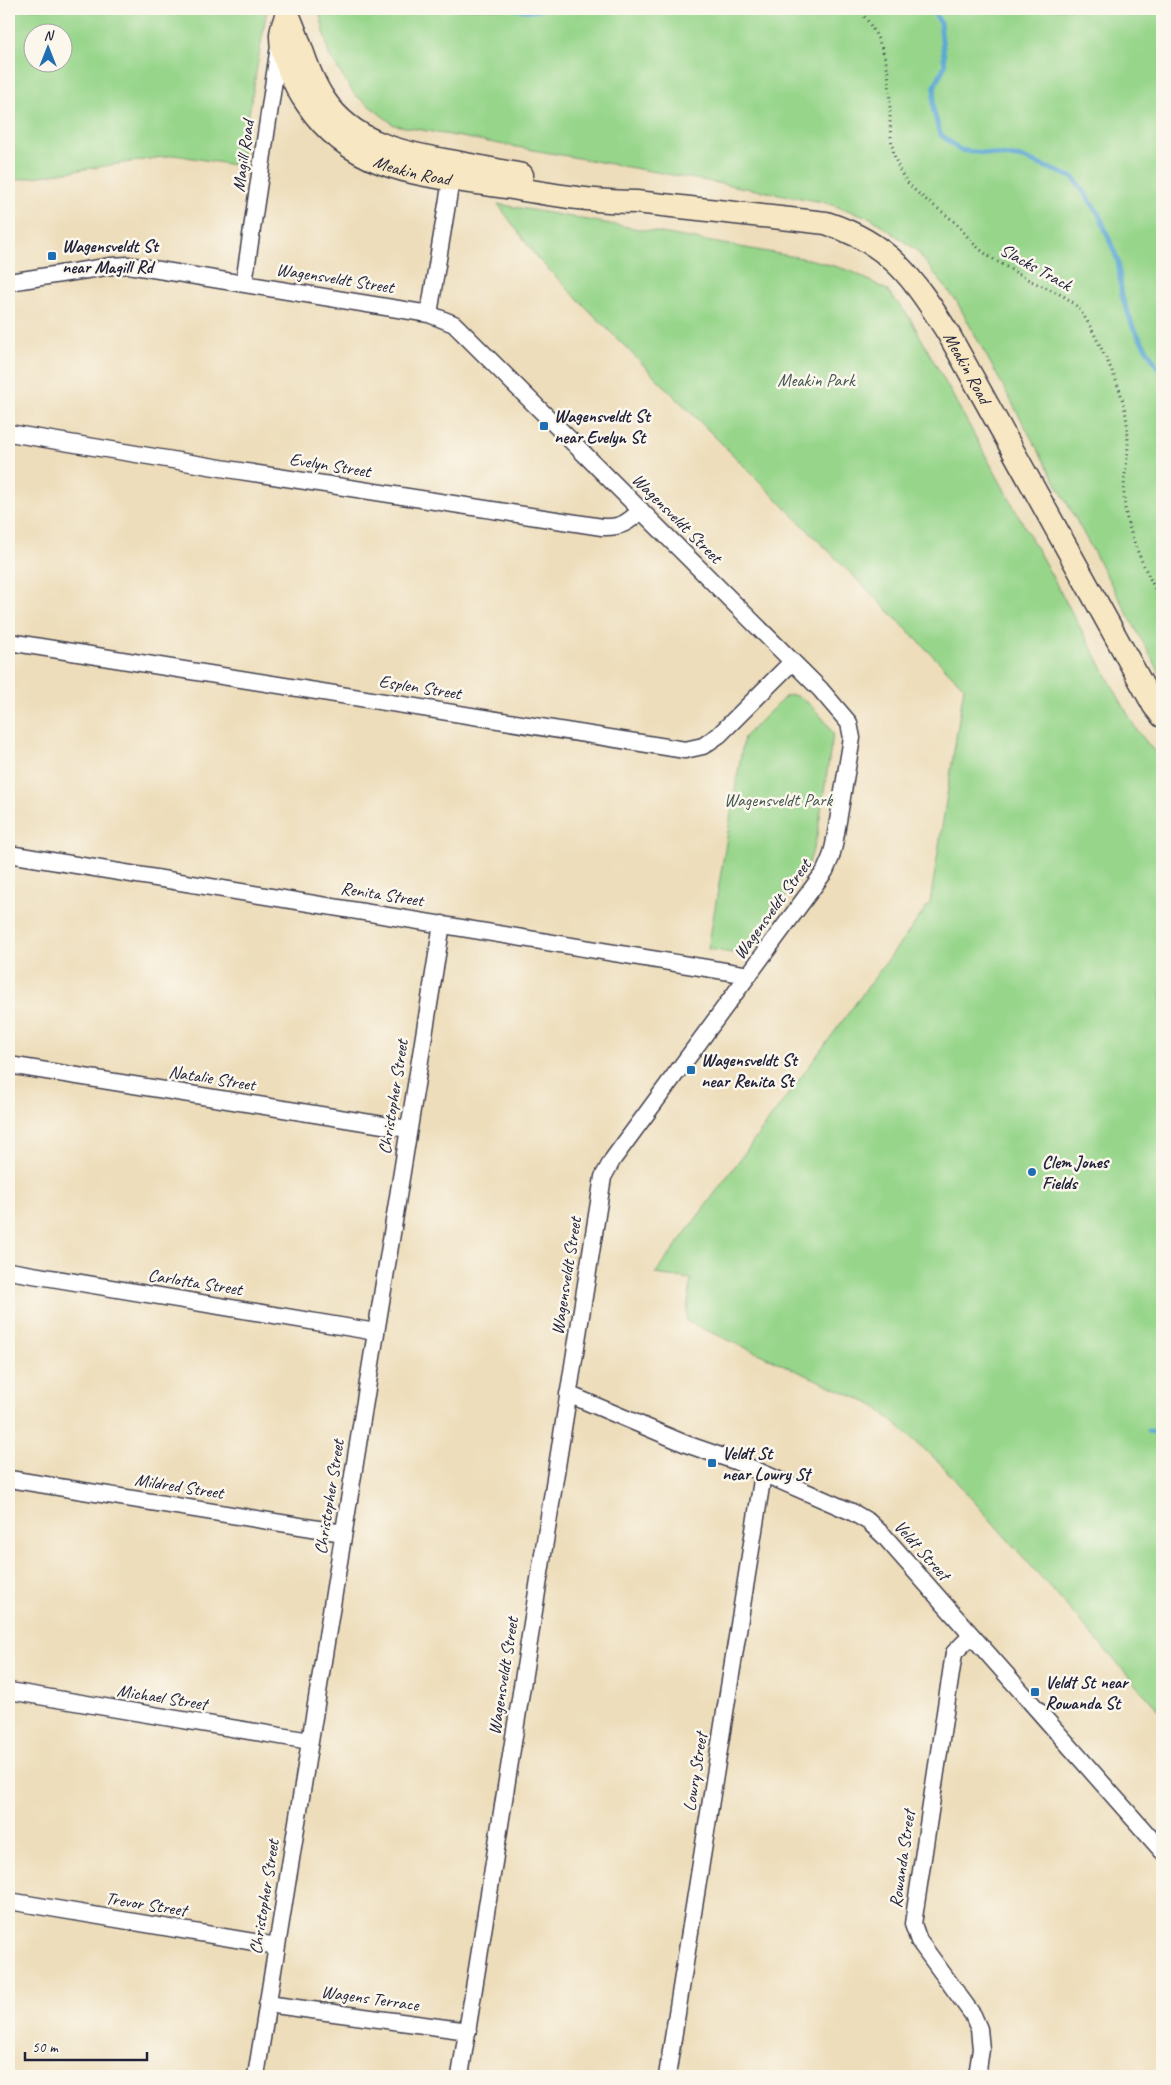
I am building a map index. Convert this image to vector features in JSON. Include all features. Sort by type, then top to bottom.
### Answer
[{"type":"street","name":"Meakin Road","points":[[288,10],[281,34],[288,68],[295,84],[316,117],[335,137],[360,155],[402,170],[453,170]]},
{"type":"street","name":"Meakin Road","points":[[288,10],[298,34],[307,67],[324,100],[338,118],[372,141],[453,170],[605,202],[636,202],[826,222],[856,234],[886,252],[914,280],[948,333],[1149,697],[1162,716]]},
{"type":"street","name":"Magill Road","points":[[244,283],[281,34]]},
{"type":"street","points":[[429,314],[453,170]]},
{"type":"street","name":"Wagensveldt Street","points":[[9,282],[128,265],[429,314],[443,318],[461,329],[792,662],[849,722],[852,738],[831,857],[825,871],[612,1160],[603,1177],[460,2076]]},
{"type":"street","name":"Evelyn Street","points":[[9,434],[602,527],[620,526],[641,510]]},
{"type":"street","name":"Esplen Street","points":[[9,642],[684,750],[703,746],[719,736],[792,662]]},
{"type":"street","name":"Renita Street","points":[[9,854],[749,975]]},
{"type":"street","name":"Christopher Street","points":[[256,2076],[442,924]]},
{"type":"street","name":"Natalie Street","points":[[9,1065],[408,1130]]},
{"type":"street","name":"Carlotta Street","points":[[9,1271],[376,1332]]},
{"type":"street","name":"Veldt Street","points":[[568,1394],[686,1444],[735,1461],[852,1512],[869,1522],[884,1536],[1162,1851]]},
{"type":"street","name":"Lowry Street","points":[[667,2076],[762,1474]]},
{"type":"street","name":"Mildred Street","points":[[9,1479],[343,1533]]},
{"type":"street","name":"Rowanda Street","points":[[971,1636],[954,1653],[913,1924],[919,1941],[972,2015],[979,2029],[981,2049],[977,2076]]},
{"type":"street","name":"Michael Street","points":[[9,1691],[310,1741]]},
{"type":"street","name":"Trevor Street","points":[[9,1901],[277,1946]]},
{"type":"street","name":"Wagens Terrace","points":[[267,2004],[468,2031]]},
{"type":"path","name":"Slacks Track","points":[[858,9],[873,28],[884,53],[888,74],[890,137],[897,164],[904,178],[919,194],[954,222],[974,244],[990,257],[1035,283],[1060,293],[1078,307],[1089,324],[1119,385],[1126,414],[1128,441],[1124,498],[1129,528],[1162,604]]},
{"type":"green space","points":[[9,9],[267,9],[240,166],[175,155],[9,181]]},
{"type":"green space","points":[[321,9],[1162,9],[1162,677],[957,302],[916,250],[871,218],[823,202],[394,125],[354,94],[329,55],[320,14]]},
{"type":"green space","name":"Meakin Park","points":[[498,204],[813,260],[851,271],[887,290],[910,318],[1136,729],[1162,761],[1162,1714],[940,1463],[875,1406],[686,1321],[691,1279],[655,1274],[930,903],[964,687],[538,259]]},
{"type":"green space","name":"Wagensveldt Park","points":[[793,695],[816,711],[833,734],[817,836],[809,863],[750,945],[732,953],[708,949],[744,737],[786,696]]},
{"type":"waterway","points":[[515,9],[533,11],[542,9]]},
{"type":"waterway","points":[[932,9],[940,22],[945,65],[935,85],[933,108],[940,134],[960,150],[1023,158],[1074,178],[1099,214],[1118,261],[1122,296],[1133,327],[1162,374]]},
{"type":"waterway","points":[[1148,1431],[1162,1433]]},
{"type":"place","name":"Wagensveldt St near Magill Rd","points":[[52,256]]},
{"type":"place","name":"Wagensveldt St near Evelyn St","points":[[544,426]]},
{"type":"place","name":"Wagensveldt St near Renita St","points":[[691,1070]]},
{"type":"place","name":"Clem Jones Fields","points":[[1032,1172]]},
{"type":"place","name":"Veldt St near Lowry St","points":[[712,1463]]},
{"type":"place","name":"Veldt St near Rowanda St","points":[[1035,1692]]}]
